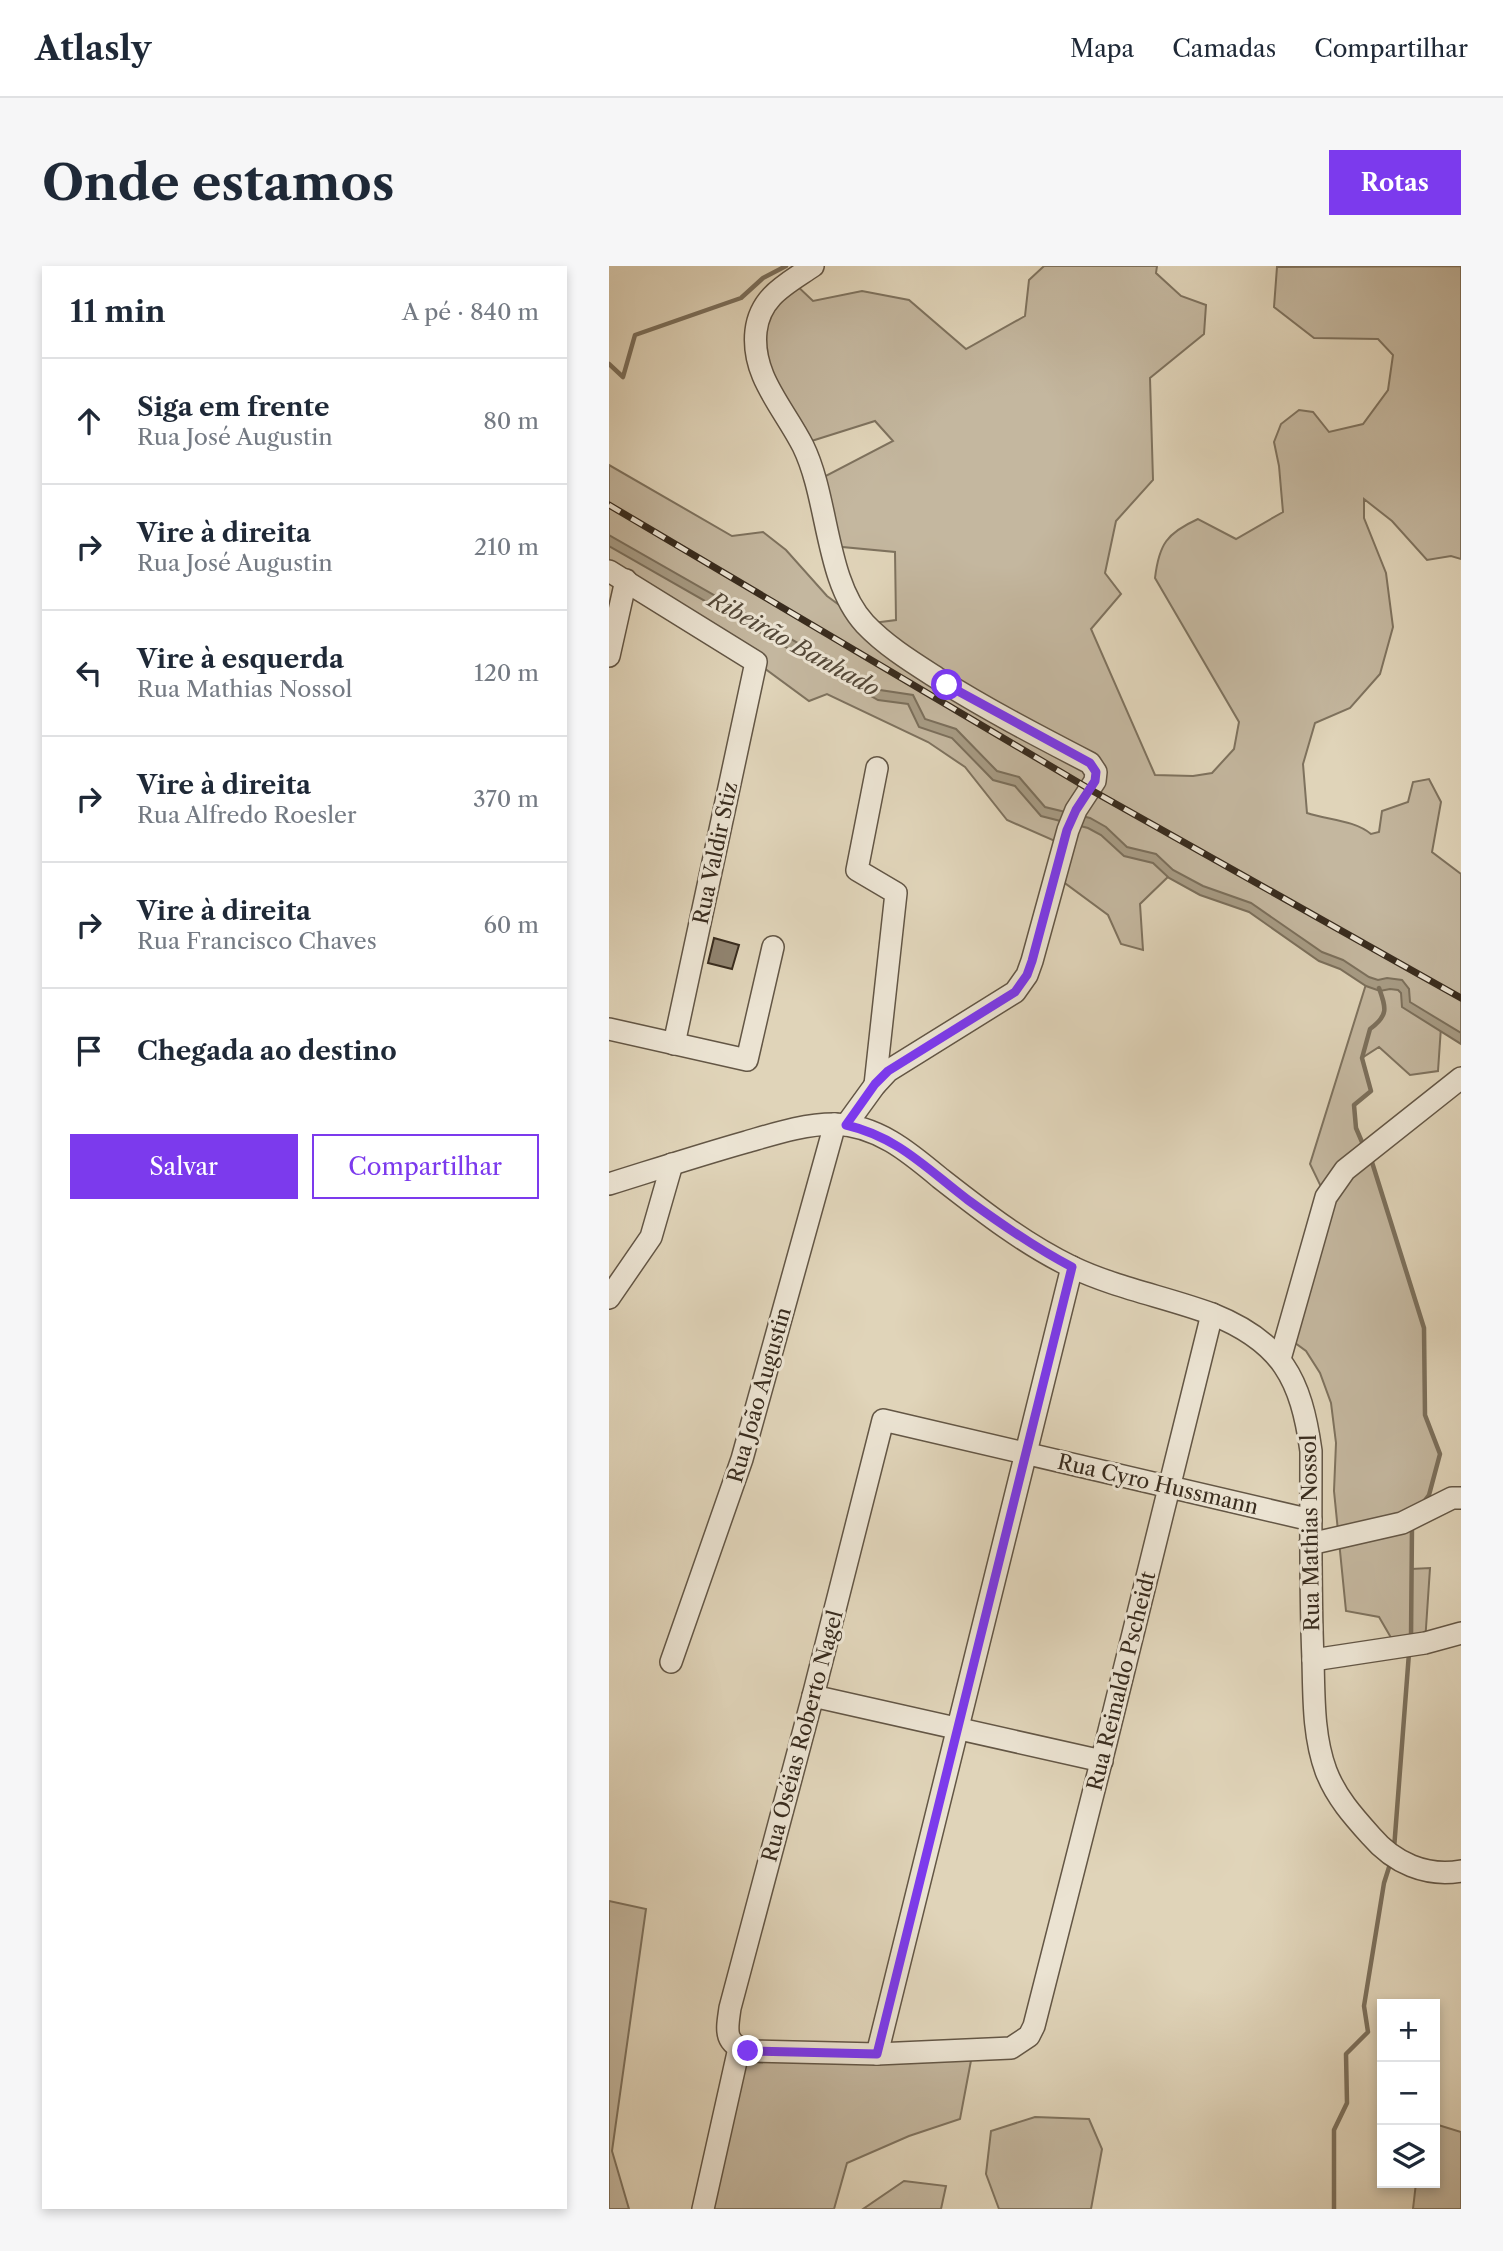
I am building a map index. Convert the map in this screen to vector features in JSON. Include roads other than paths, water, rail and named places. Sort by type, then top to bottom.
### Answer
[{"type":"street","points":[[813,266],[768,299],[759,316],[755,351],[762,375],[809,461],[847,598],[865,624],[913,663],[972,700],[1090,763],[1096,772],[1095,781],[1076,810],[1067,830],[1032,961],[1022,984],[1003,999],[904,1060],[875,1084]]},
{"type":"street","points":[[609,656],[617,576]]},
{"type":"street","name":"Rua Valdir Stiz","points":[[617,576],[756,662],[674,1044]]},
{"type":"street","points":[[875,1084],[896,894],[857,870],[877,768]]},
{"type":"street","points":[[609,1029],[747,1060],[773,947]]},
{"type":"street","points":[[1280,1359],[1326,1197],[1345,1170],[1461,1078]]},
{"type":"street","name":"Rua João Augustin","points":[[671,1662],[742,1460],[840,1125],[875,1084]]},
{"type":"street","name":"Rua Mathias Nossol","points":[[609,1184],[761,1137],[818,1125],[840,1125],[880,1135],[902,1147],[993,1217],[1040,1250],[1072,1267],[1212,1314],[1255,1337],[1280,1359],[1297,1390],[1308,1427],[1311,1451],[1310,1544],[1314,1697],[1320,1748],[1326,1770],[1342,1804],[1391,1856],[1409,1866],[1427,1871],[1445,1874],[1461,1871]]},
{"type":"street","points":[[609,1298],[651,1237],[672,1164]]},
{"type":"street","points":[[703,2209],[739,2048],[748,2051],[877,2054],[1072,1267]]},
{"type":"street","name":"Rua Reinaldo Pscheidt","points":[[877,2054],[1011,2048],[1022,2043],[1034,2026],[1212,1314]]},
{"type":"street","name":"Rua Cyro Hussmann","points":[[883,1420],[1311,1520]]},
{"type":"street","name":"Rua Oséias Roberto Nagel","points":[[739,2048],[732,2043],[729,2036],[730,2008],[883,1420]]},
{"type":"street","points":[[1310,1544],[1402,1522],[1452,1498],[1461,1498]]},
{"type":"street","points":[[1313,1660],[1425,1643],[1461,1633]]},
{"type":"street","points":[[813,1696],[1102,1761]]},
{"type":"water","name":"Ribeirão Banhado","points":[[609,535],[880,690],[913,695],[925,719],[956,729],[997,771],[1019,777],[1045,807],[1090,818],[1106,827],[1127,847],[1156,854],[1173,870],[1203,886],[1251,903],[1322,952],[1343,960],[1369,977],[1378,980],[1402,980],[1409,989],[1410,1002],[1461,1033],[1461,1044],[1402,1007],[1401,993],[1398,990],[1380,991],[1366,986],[1340,969],[1319,961],[1249,912],[1200,895],[1169,878],[1153,863],[1124,856],[1101,835],[1088,828],[1041,816],[1015,786],[993,780],[952,738],[919,727],[908,704],[878,700],[609,546]]},
{"type":"waterway","points":[[609,364],[623,377],[635,335],[741,298],[763,278],[786,266]]},
{"type":"waterway","points":[[1365,1149],[1356,1128],[1354,1105],[1371,1091],[1362,1058],[1370,1029],[1380,1020],[1384,1011],[1379,988]]},
{"type":"waterway","points":[[1371,1159],[1424,1328],[1425,1415],[1440,1454],[1429,1495],[1423,1503]]},
{"type":"waterway","points":[[1411,1639],[1412,1525]]},
{"type":"waterway","points":[[1394,1849],[1409,1653]]},
{"type":"waterway","points":[[1334,2209],[1334,2130],[1347,2103],[1346,2054],[1368,2032],[1364,2006],[1384,1883],[1391,1861]]},
{"type":"railway","points":[[609,505],[1091,790],[1461,998]]}]
